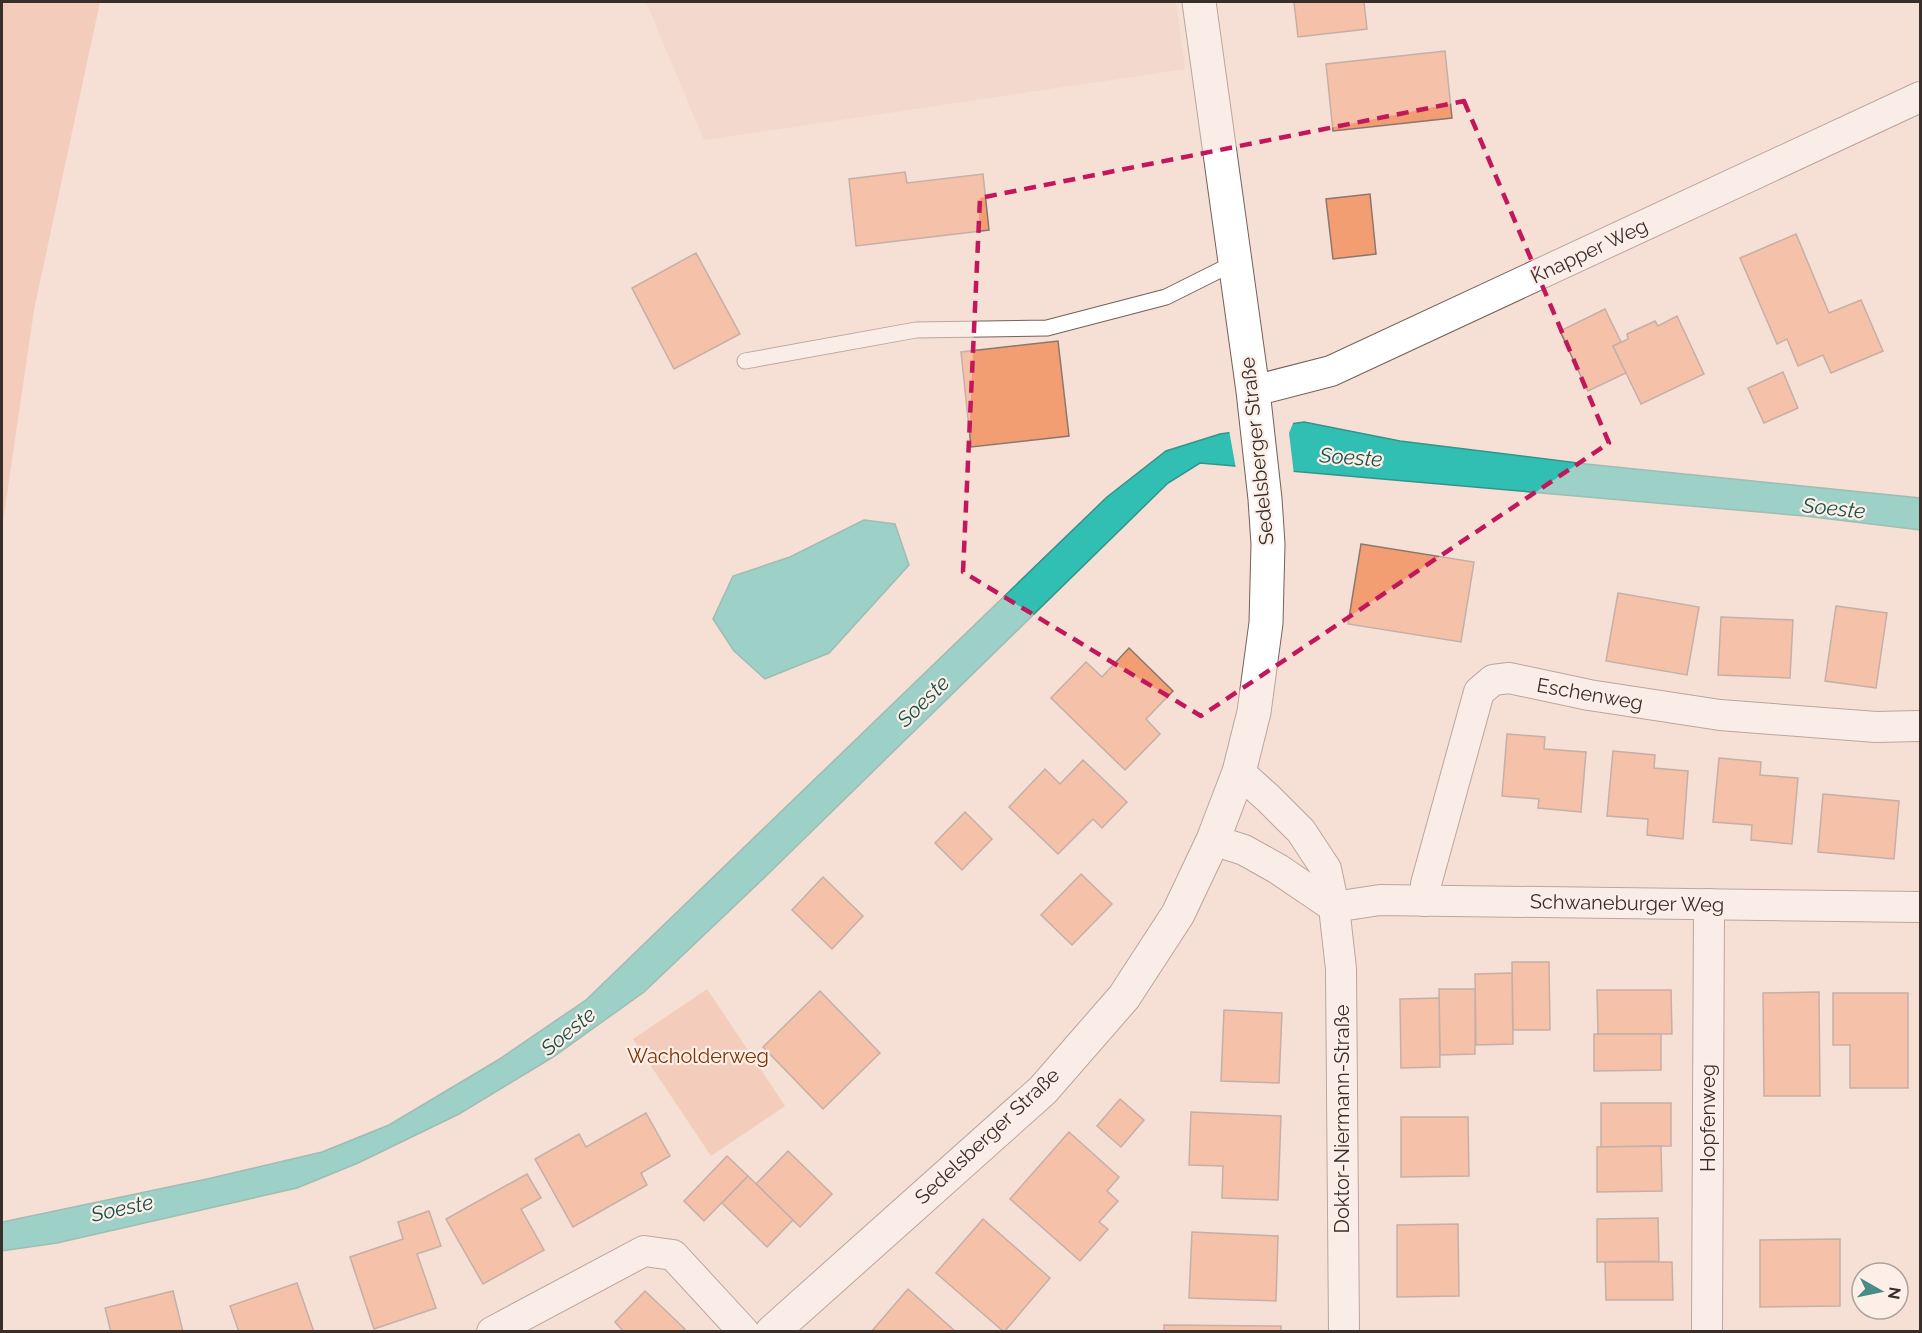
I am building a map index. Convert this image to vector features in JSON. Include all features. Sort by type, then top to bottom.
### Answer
[{"type":"street","name":"Sedelsberger Straße","points":[[772,1332],[1043,1090],[1124,997],[1178,914],[1213,840],[1239,772],[1254,712],[1266,623],[1268,544],[1254,401],[1199,2]]},
{"type":"street","name":"Knapper Weg","points":[[1254,401],[1331,371],[1920,97]]},
{"type":"street","name":"Eschenweg","points":[[1425,901],[1426,884],[1479,692],[1493,680],[1509,678],[1588,695],[1720,715],[1876,727],[1920,726]]},
{"type":"street","name":"Doktor-Niermann-Straße","points":[[1239,772],[1301,831],[1326,869],[1335,907],[1341,969],[1344,1332]]},
{"type":"street","points":[[1213,840],[1244,850],[1261,859],[1335,907]]},
{"type":"street","name":"Schwaneburger Weg","points":[[1335,907],[1380,900],[1920,907]]},
{"type":"street","name":"Hopfenweg","points":[[1707,1332],[1710,904]]},
{"type":"street","points":[[492,1332],[644,1251],[673,1255],[744,1332]]},
{"type":"lane","points":[[745,361],[916,330],[1047,328],[1166,297],[1234,263]]},
{"type":"highlighted area","points":[[1464,101],[1609,443],[1201,716],[963,572],[980,198]]},
{"type":"shaded area","points":[[646,2],[1176,2],[1185,69],[704,140]]},
{"type":"green space","points":[[2,2],[100,2],[34,310],[2,528]]},
{"type":"green space","name":"Wacholderweg","points":[[707,989],[785,1106],[711,1156],[633,1039]]},
{"type":"water","name":"Soeste","points":[[1304,422],[1400,441],[1586,464],[1920,498],[1920,530],[1805,516],[1200,463],[1168,483],[764,878],[644,992],[553,1057],[459,1114],[358,1163],[297,1188],[57,1243],[2,1251],[2,1222],[207,1179],[322,1152],[389,1125],[498,1060],[586,1000],[1107,497],[1166,451],[1220,434]]},
{"type":"water","points":[[864,520],[895,524],[909,565],[829,653],[765,679],[734,651],[713,619],[733,576],[790,557]]},
{"type":"pier","points":[[1294,421],[1289,433],[1294,475],[1236,469],[1229,430]]},
{"type":"building","points":[[1294,2],[1364,2],[1367,29],[1298,37]]},
{"type":"building","points":[[1445,51],[1452,118],[1333,131],[1326,64]]},
{"type":"building","points":[[905,172],[907,183],[983,174],[989,230],[856,246],[849,179]]},
{"type":"building","points":[[1370,194],[1376,254],[1333,259],[1326,199]]},
{"type":"building","points":[[1796,234],[1829,313],[1861,300],[1883,351],[1831,373],[1823,355],[1798,366],[1787,339],[1777,344],[1740,258]]},
{"type":"building","points":[[696,253],[740,334],[674,369],[632,288]]},
{"type":"building","points":[[1605,309],[1621,342],[1613,346],[1626,373],[1588,391],[1560,331]]},
{"type":"building","points":[[1677,316],[1704,374],[1641,404],[1613,346],[1628,339],[1627,334],[1655,321],[1658,326]]},
{"type":"building","points":[[1058,341],[1069,436],[971,447],[961,352]]},
{"type":"building","points":[[1783,372],[1798,408],[1764,423],[1748,388]]},
{"type":"building","points":[[1361,544],[1474,562],[1461,642],[1348,624]]},
{"type":"building","points":[[1618,593],[1699,607],[1687,675],[1606,661]]},
{"type":"building","points":[[1836,606],[1887,613],[1876,688],[1825,681]]},
{"type":"building","points":[[1721,617],[1793,620],[1790,678],[1718,675]]},
{"type":"building","points":[[1129,648],[1173,691],[1146,719],[1160,734],[1125,770],[1051,698],[1086,662],[1102,677]]},
{"type":"building","points":[[1507,734],[1545,737],[1544,749],[1586,752],[1581,812],[1538,808],[1539,799],[1502,796]]},
{"type":"building","points":[[1613,751],[1655,755],[1654,768],[1688,771],[1683,839],[1647,835],[1648,819],[1607,816]]},
{"type":"building","points":[[1719,758],[1761,762],[1760,775],[1798,778],[1792,844],[1751,840],[1752,825],[1713,822]]},
{"type":"building","points":[[1083,760],[1127,802],[1102,828],[1093,819],[1058,854],[1009,807],[1045,769],[1060,784]]},
{"type":"building","points":[[1823,794],[1899,801],[1894,859],[1818,852]]},
{"type":"building","points":[[965,812],[992,839],[962,870],[935,843]]},
{"type":"building","points":[[1081,874],[1112,904],[1072,945],[1041,915]]},
{"type":"building","points":[[823,877],[863,916],[832,949],[792,910]]},
{"type":"building","points":[[1512,962],[1549,962],[1550,1030],[1513,1030]]},
{"type":"building","points":[[1512,973],[1513,1044],[1476,1045],[1475,974]]},
{"type":"building","points":[[1439,989],[1475,989],[1475,1054],[1440,1055]]},
{"type":"building","points":[[1597,990],[1671,990],[1672,1034],[1598,1034]]},
{"type":"building","points":[[820,991],[880,1053],[823,1109],[763,1047]]},
{"type":"building","points":[[1819,992],[1820,1096],[1764,1096],[1763,993]]},
{"type":"building","points":[[1833,993],[1908,993],[1908,1088],[1850,1088],[1850,1045],[1833,1045]]},
{"type":"building","points":[[1439,998],[1440,1067],[1401,1068],[1400,999]]},
{"type":"building","points":[[1224,1010],[1282,1013],[1279,1083],[1221,1081]]},
{"type":"building","points":[[1594,1034],[1661,1034],[1661,1070],[1594,1071]]},
{"type":"building","points":[[1120,1099],[1144,1120],[1121,1147],[1097,1126]]},
{"type":"building","points":[[1601,1103],[1671,1103],[1671,1146],[1601,1147]]},
{"type":"building","points":[[1191,1112],[1281,1116],[1278,1200],[1222,1198],[1223,1166],[1189,1165]]},
{"type":"building","points":[[646,1113],[670,1156],[641,1173],[647,1185],[573,1227],[535,1159],[579,1134],[586,1147]]},
{"type":"building","points":[[1401,1117],[1468,1117],[1469,1176],[1401,1177]]},
{"type":"building","points":[[1069,1132],[1119,1177],[1107,1191],[1118,1201],[1099,1222],[1108,1229],[1080,1261],[1010,1199]]},
{"type":"building","points":[[1661,1146],[1662,1191],[1597,1192],[1597,1147]]},
{"type":"building","points":[[788,1151],[832,1194],[800,1227],[756,1184]]},
{"type":"building","points":[[727,1156],[748,1176],[704,1221],[684,1201]]},
{"type":"building","points":[[527,1174],[541,1198],[521,1209],[544,1250],[483,1284],[446,1219]]},
{"type":"building","points":[[748,1176],[793,1220],[767,1247],[722,1203]]},
{"type":"building","points":[[429,1211],[441,1246],[417,1254],[436,1308],[374,1329],[350,1257],[403,1239],[398,1222]]},
{"type":"building","points":[[1658,1218],[1659,1261],[1597,1262],[1597,1219]]},
{"type":"building","points":[[983,1219],[1050,1278],[1004,1332],[936,1273]]},
{"type":"building","points":[[1458,1224],[1459,1296],[1397,1297],[1397,1225]]},
{"type":"building","points":[[1192,1232],[1278,1236],[1276,1301],[1189,1298]]},
{"type":"building","points":[[1840,1239],[1840,1306],[1760,1307],[1760,1240]]},
{"type":"building","points":[[1605,1262],[1672,1262],[1673,1300],[1606,1300]]},
{"type":"building","points":[[297,1283],[314,1332],[239,1332],[230,1306]]},
{"type":"building","points":[[908,1289],[956,1332],[871,1332]]},
{"type":"building","points":[[173,1291],[183,1332],[111,1332],[105,1308]]},
{"type":"building","points":[[645,1291],[685,1329],[683,1332],[624,1332],[615,1322]]},
{"type":"building","points":[[1164,1325],[1281,1326],[1281,1332],[1164,1332]]}]
